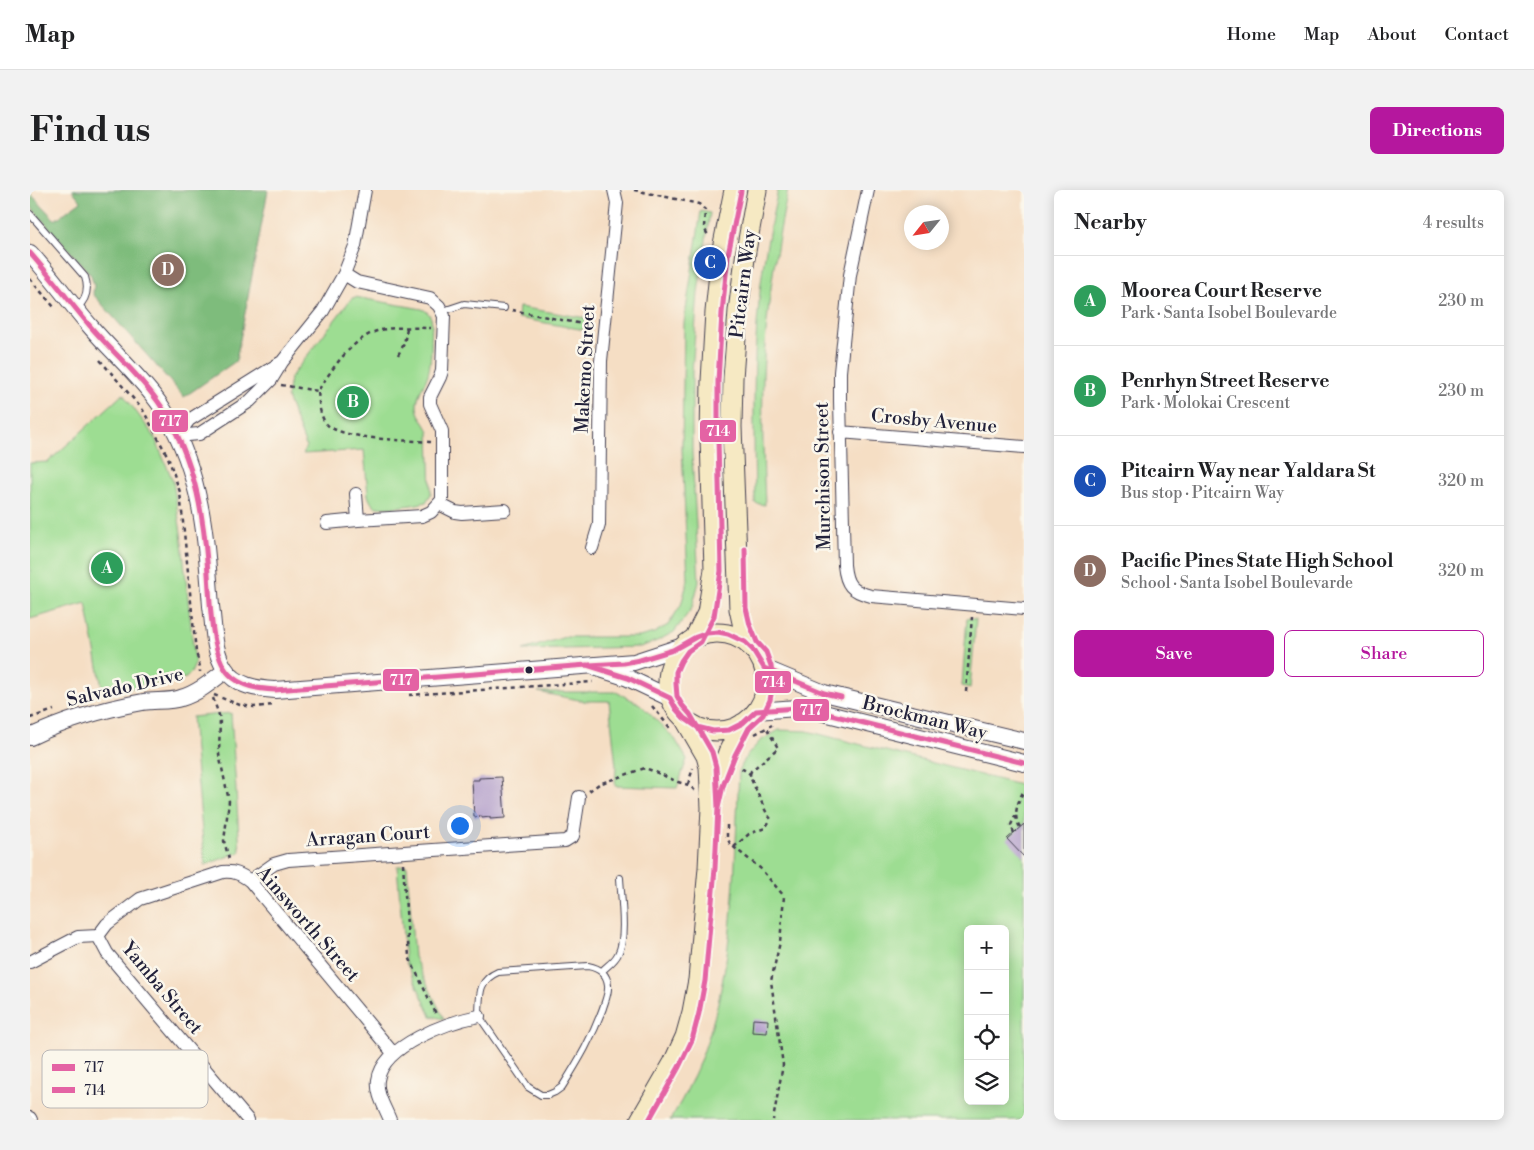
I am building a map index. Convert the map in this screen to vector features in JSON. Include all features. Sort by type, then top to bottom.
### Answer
[{"type":"main road","name":"Pitcairn Way","points":[[689,642],[706,613],[714,570],[710,438],[711,381],[719,274],[734,190]]},
{"type":"main road","name":"Pitcairn Way","points":[[750,646],[743,627],[740,609],[732,427],[732,378],[738,311],[757,190]]},
{"type":"main road","points":[[640,1120],[673,1063],[685,1037],[692,1012],[698,980],[708,868],[711,808],[709,767],[706,756],[679,725],[676,709],[670,698],[669,670],[674,657],[689,642],[709,633],[724,633],[738,637],[759,656],[764,668],[766,683],[763,698],[716,784],[711,808]]},
{"type":"main road","points":[[679,725],[713,731],[749,725]]},
{"type":"street","points":[[177,436],[190,420],[282,362],[323,311],[344,274],[355,246],[365,190]]},
{"type":"street","name":"Makemo Street","points":[[592,548],[599,525],[601,361],[617,203],[614,190]]},
{"type":"street","name":"Murchison Street","points":[[868,190],[855,247],[847,300],[840,372],[840,432],[846,579],[858,592],[870,596],[1024,609]]},
{"type":"street","points":[[30,253],[76,309],[148,389],[162,407],[177,436],[191,470],[198,496],[204,533],[216,651],[226,670],[235,679],[251,687],[275,690],[634,662],[689,642]]},
{"type":"street","points":[[327,523],[422,516],[432,512],[439,504],[443,494],[442,431],[432,410],[430,397],[442,371],[444,328],[442,311],[430,298],[357,282],[344,274]]},
{"type":"street","name":"Crosby Avenue","points":[[840,432],[1024,447]]},
{"type":"street","points":[[356,494],[358,520]]},
{"type":"street","points":[[439,504],[462,513],[505,510]]},
{"type":"street","points":[[587,665],[628,678],[670,698]]},
{"type":"street","name":"Brockman Way","points":[[764,668],[824,693],[1024,741]]},
{"type":"street","name":"Salvado Drive","points":[[30,737],[78,717],[144,702],[180,698],[206,686],[226,670]]},
{"type":"street","name":"Brockman Way","points":[[749,725],[797,708],[820,712],[1024,764]]},
{"type":"street","name":"Arragan Court","points":[[250,881],[274,864],[288,860],[565,840],[574,836],[579,797]]},
{"type":"street","name":"Ainsworth Street","points":[[98,936],[108,924],[140,898],[223,872],[233,871],[250,881],[394,1053]]},
{"type":"street","name":"Yamba Street","points":[[30,962],[78,937],[98,936],[107,953],[189,1050]]},
{"type":"street","points":[[390,1120],[379,1096],[378,1080],[384,1064],[394,1053],[425,1034],[442,1026],[478,1016]]},
{"type":"street","name":"Yamba Street","points":[[208,1073],[248,1120]]},
{"type":"lane","points":[[30,214],[85,278],[88,285],[84,302],[76,309]]},
{"type":"lane","points":[[442,311],[464,304],[504,308]]},
{"type":"lane","points":[[602,970],[614,960],[621,948],[620,878]]},
{"type":"lane","points":[[588,966],[602,970],[606,978],[608,994],[593,1035],[562,1087],[548,1095],[541,1095],[528,1087],[478,1016],[483,983],[498,972],[588,966]]},
{"type":"path","points":[[634,190],[699,204],[705,210],[705,233],[711,239]]},
{"type":"path","points":[[30,279],[55,308]]},
{"type":"path","points":[[504,308],[604,328]]},
{"type":"path","points":[[398,355],[404,344],[407,328]]},
{"type":"path","points":[[442,442],[355,436],[336,431],[329,427],[322,415],[318,391],[339,360],[367,336],[378,331],[407,328],[444,328]]},
{"type":"path","points":[[99,359],[143,410],[168,457],[180,492],[196,652],[200,667],[199,676],[212,694],[220,718],[220,754],[229,801],[224,841],[229,860]]},
{"type":"path","points":[[286,387],[318,391]]},
{"type":"path","points":[[966,692],[973,605]]},
{"type":"path","points":[[646,701],[668,726],[679,725]]},
{"type":"path","points":[[749,725],[766,727],[774,724]]},
{"type":"path","points":[[750,774],[751,771],[778,748],[766,727]]},
{"type":"path","points":[[729,760],[750,774],[767,814],[771,819],[764,828],[749,834],[734,847]]},
{"type":"path","points":[[579,797],[599,784],[645,768],[688,784]]},
{"type":"path","points":[[1014,832],[1011,825],[1024,790]]},
{"type":"path","points":[[1016,815],[1016,821],[1020,827]]},
{"type":"path","points":[[727,823],[727,838],[734,847],[760,868],[784,896],[780,942],[771,981],[783,1065],[774,1120]]},
{"type":"path","points":[[402,852],[409,957],[442,1026]]},
{"type":"green space","points":[[72,190],[268,190],[236,361],[184,397],[93,294],[94,285],[91,275],[30,206],[30,193],[55,220],[81,201]]},
{"type":"green space","points":[[778,190],[788,190],[772,282],[764,352],[763,456],[765,505],[755,503],[755,352],[762,274]]},
{"type":"green space","points":[[701,211],[710,213],[698,292],[692,372],[692,453],[699,582],[692,608],[674,632],[640,647],[523,650],[565,637],[639,637],[654,633],[668,625],[681,605],[688,580],[682,449],[684,323]]},
{"type":"green space","points":[[355,297],[422,309],[431,318],[430,364],[428,375],[417,402],[419,414],[429,432],[431,494],[426,502],[407,506],[374,506],[368,495],[364,450],[303,454],[306,446],[287,397],[290,378],[351,299]]},
{"type":"green space","points":[[519,307],[586,318],[585,330],[518,318]]},
{"type":"green space","points":[[123,394],[154,436],[173,481],[181,533],[195,664],[191,673],[186,678],[103,693],[86,603],[30,619],[30,463],[48,462]]},
{"type":"green space","points":[[967,618],[976,619],[970,688],[962,686]]},
{"type":"green space","points":[[538,692],[616,692],[640,704],[675,739],[687,759],[677,788],[615,786],[616,766],[609,701],[584,701]]},
{"type":"green space","points":[[231,713],[240,852],[205,865],[192,717]]},
{"type":"green space","points":[[779,730],[807,731],[1024,786],[1024,1120],[670,1120],[692,1080],[708,1038],[720,995],[732,906],[739,771],[746,757],[760,741]]},
{"type":"green space","points":[[397,866],[407,866],[414,957],[444,1019],[431,1016],[405,960]]},
{"type":"building","points":[[502,777],[505,818],[474,817],[472,780]]},
{"type":"building","points":[[1024,824],[1024,857],[1007,839]]},
{"type":"building","points":[[753,1019],[768,1020],[767,1033],[752,1032]]},
{"type":"transit line","name":"714","points":[[649,1120],[692,1040],[705,981],[715,868],[718,808],[716,767],[712,752],[677,696],[676,672],[688,651],[701,642],[714,616],[721,571],[718,381],[728,255],[741,191]]},
{"type":"transit line","name":"717","points":[[30,253],[90,326],[145,385],[173,426],[187,459],[199,501],[214,637],[222,664],[229,674],[239,682],[257,688],[275,690],[587,665],[628,678],[670,698],[684,718],[697,727],[713,731],[729,730],[743,723],[756,711],[797,708],[820,712],[1024,763]]},
{"type":"transit line","name":"714","points":[[718,808],[723,786],[735,755],[749,728],[763,715],[770,700],[773,684],[771,666],[766,652],[757,642],[746,608],[745,549]]},
{"type":"transit line","name":"717","points":[[589,665],[640,660],[673,650],[707,633],[718,632],[728,634],[745,642],[753,650],[764,668],[824,693],[841,697]]},
{"type":"place","name":"Pitcairn Way near Yaldara St","points":[[710,263]]},
{"type":"place","name":"Pacific Pines State High School","points":[[168,270]]},
{"type":"place","name":"Penrhyn Street Reserve","points":[[353,402]]},
{"type":"place","name":"Moorea Court Reserve","points":[[107,568]]}]
